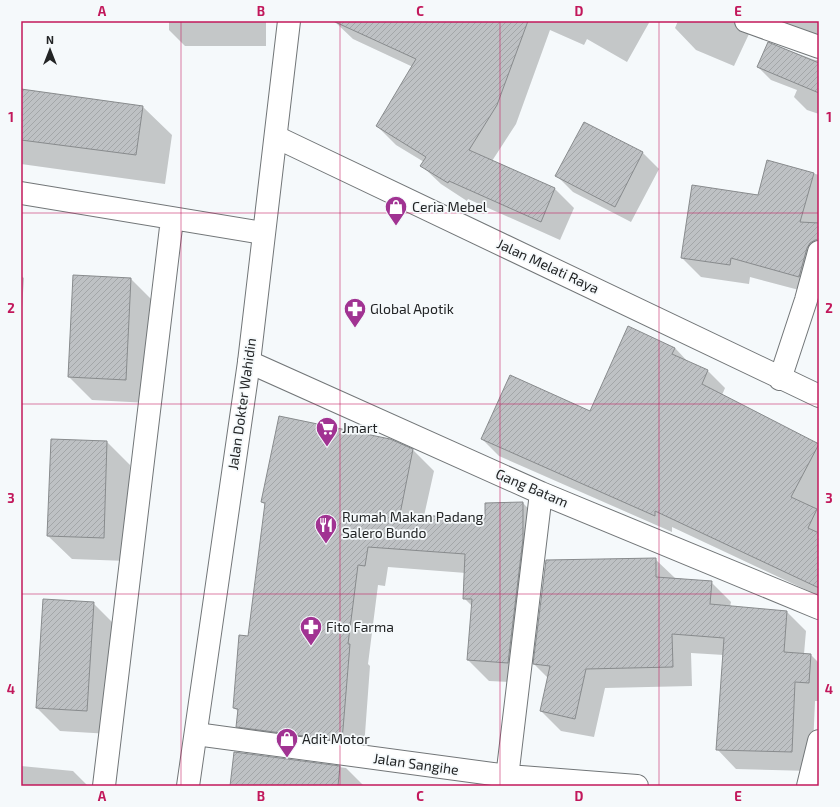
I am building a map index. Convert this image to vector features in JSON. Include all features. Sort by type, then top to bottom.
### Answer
[{"type":"street","name":"Jalan Dokter Wahidin","points":[[188,786],[249,362],[289,21]]},
{"type":"street","points":[[746,21],[819,47]]},
{"type":"street","name":"Jalan Melati Raya","points":[[276,137],[617,299],[780,379],[819,396]]},
{"type":"street","points":[[21,193],[263,233]]},
{"type":"street","points":[[104,786],[172,219]]},
{"type":"street","points":[[780,379],[806,300],[819,252]]},
{"type":"street","name":"Gang Batam","points":[[249,362],[541,493],[819,608]]},
{"type":"street","points":[[507,781],[541,493]]},
{"type":"street","name":"Jalan Sangihe","points":[[196,734],[507,781],[637,786]]},
{"type":"street","points":[[808,786],[819,741]]},
{"type":"building","points":[[333,21],[528,21],[497,105],[469,150],[555,188],[541,222],[449,181],[448,183],[420,166],[426,157],[376,126],[416,59]]},
{"type":"building","points":[[768,42],[819,63],[819,93],[757,67]]},
{"type":"building","points":[[21,89],[143,106],[136,155],[21,140]]},
{"type":"building","points":[[584,122],[643,152],[615,207],[555,176]]},
{"type":"building","points":[[767,160],[814,173],[800,222],[819,223],[819,240],[815,240],[810,243],[807,248],[799,277],[731,258],[730,265],[681,258],[692,185],[758,195]]},
{"type":"building","points":[[73,275],[131,278],[126,380],[68,377]]},
{"type":"building","points":[[628,326],[675,348],[672,354],[708,370],[702,384],[819,444],[791,497],[817,509],[808,528],[819,533],[819,588],[655,511],[655,516],[481,439],[510,375],[590,411]]},
{"type":"building","points":[[279,416],[390,439],[413,449],[400,514],[485,519],[485,503],[523,502],[523,539],[508,663],[467,660],[472,599],[463,599],[465,554],[368,547],[365,566],[358,565],[348,644],[350,644],[342,741],[236,727],[238,709],[233,708],[239,635],[248,636],[265,503],[261,502]]},
{"type":"building","points":[[51,439],[107,441],[104,538],[47,536]]},
{"type":"building","points":[[656,558],[656,577],[712,581],[710,604],[787,611],[784,652],[811,654],[809,683],[795,682],[792,752],[716,750],[724,638],[672,634],[673,667],[586,669],[575,719],[540,711],[550,666],[533,664],[546,560]]},
{"type":"building","points":[[43,599],[94,602],[87,711],[36,708]]},
{"type":"building","points":[[234,752],[340,766],[338,786],[230,786]]},
{"type":"place","name":"Ceria Mebel","points":[[396,226]]},
{"type":"place","name":"Global Apotik","points":[[355,328]]},
{"type":"place","name":"Jmart","points":[[327,448]]},
{"type":"place","name":"Rumah Makan Padang Salero Bundo","points":[[326,544]]},
{"type":"place","name":"Fito Farma","points":[[311,646]]},
{"type":"place","name":"Adit Motor","points":[[287,758]]}]
